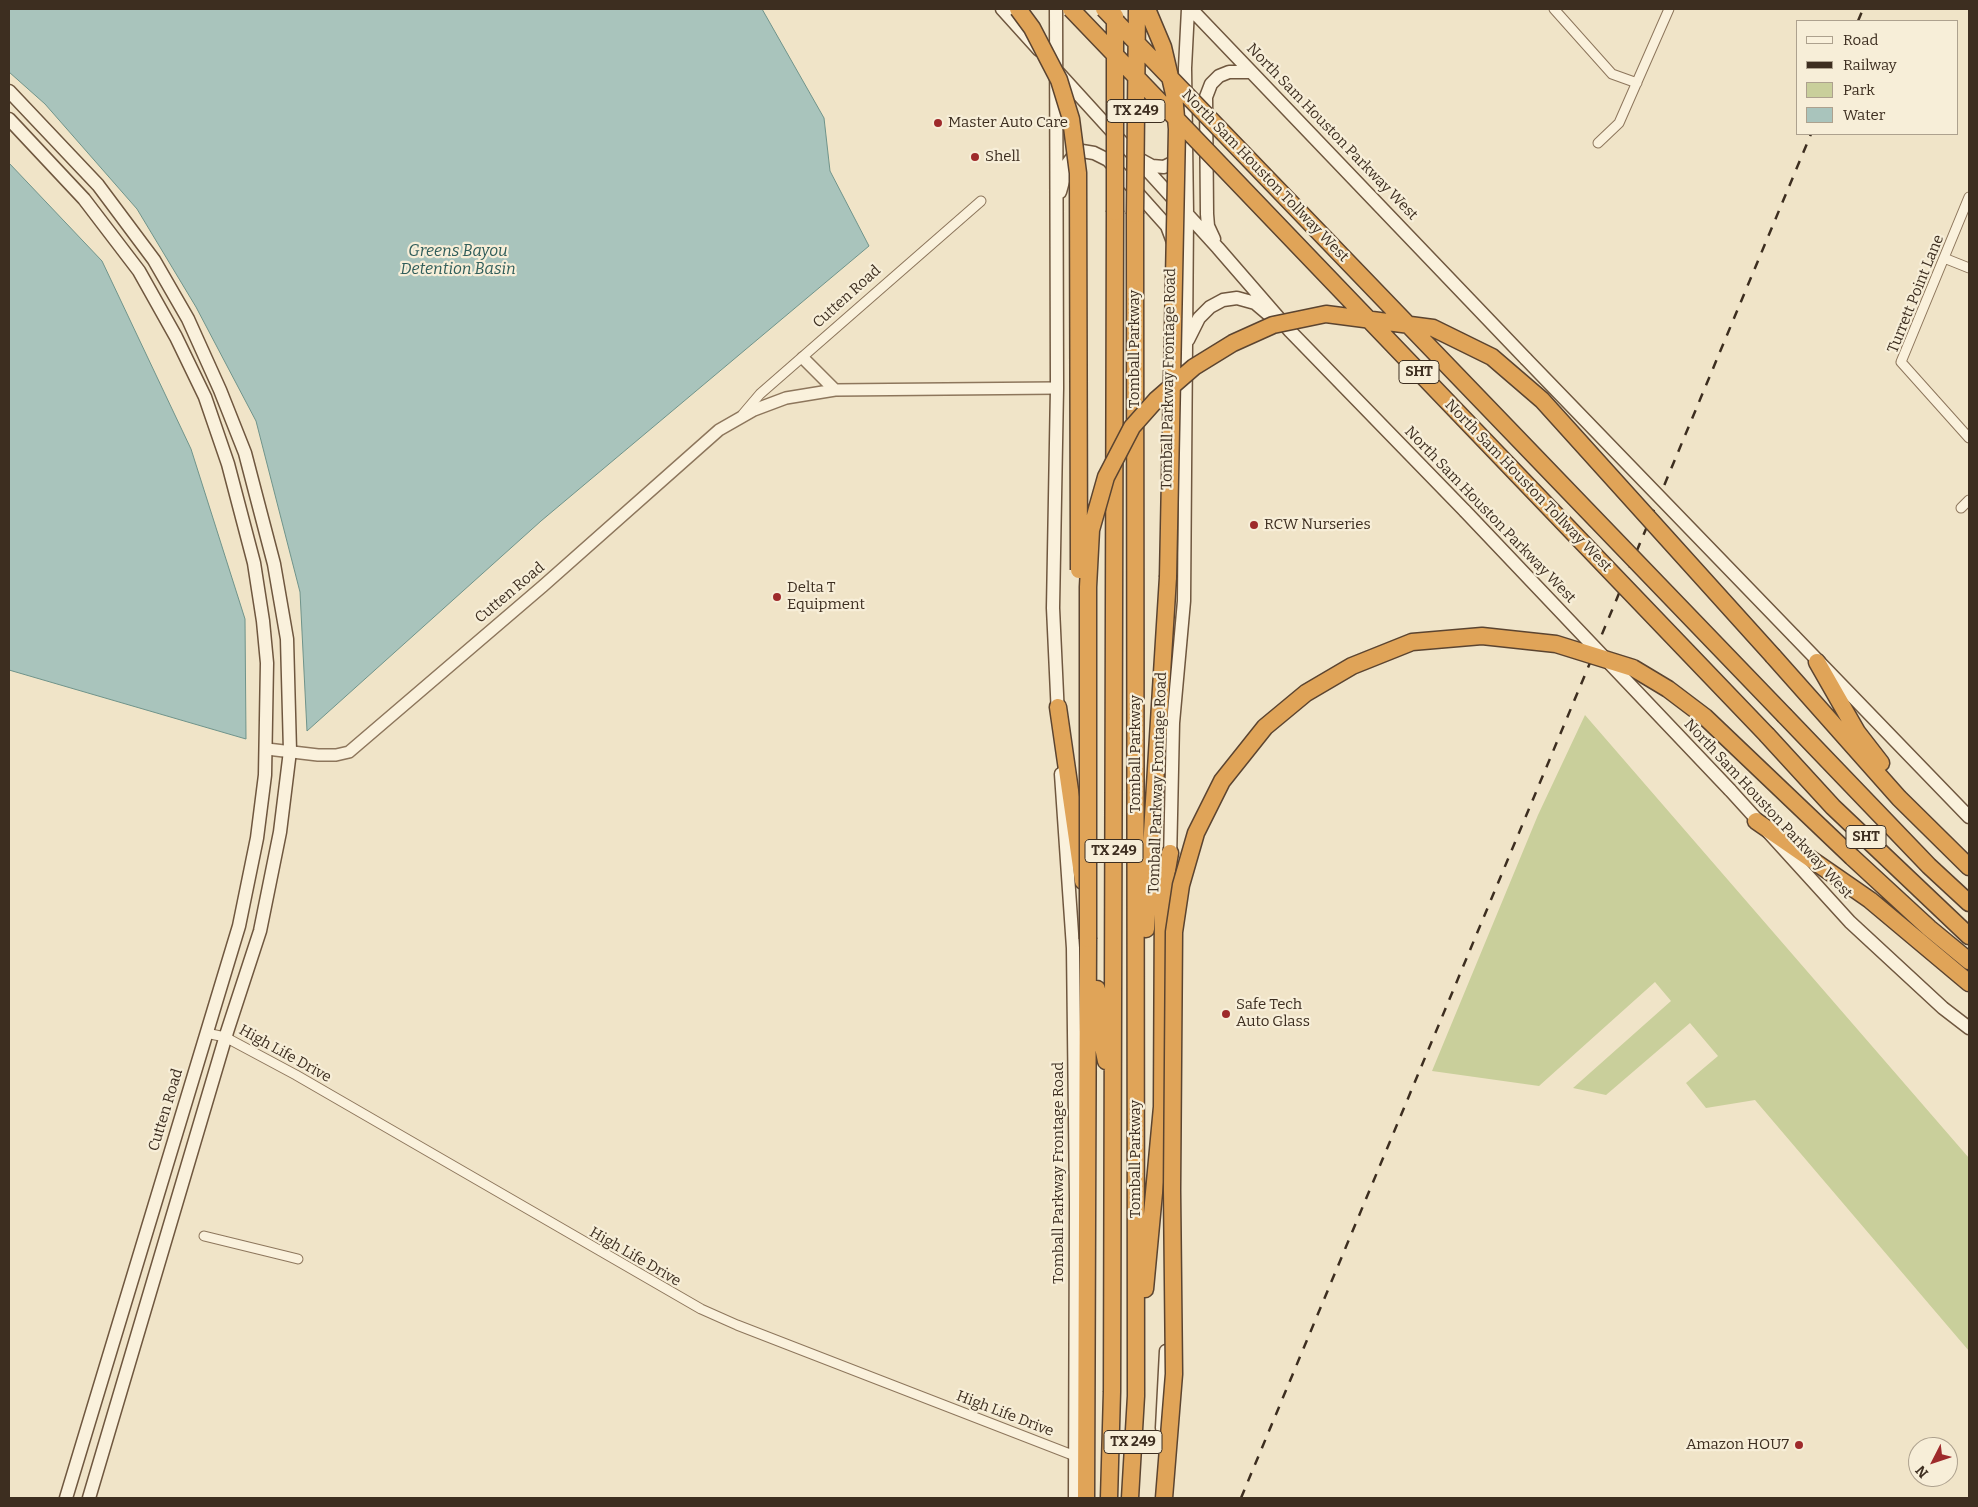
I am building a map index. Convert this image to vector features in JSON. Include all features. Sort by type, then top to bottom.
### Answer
[{"type":"highway","points":[[1018,9],[1032,28],[1059,80],[1071,119],[1078,173],[1080,833],[1082,910],[1088,939]]},
{"type":"highway","name":"North Sam Houston Tollway West","points":[[1071,9],[1767,735],[1833,807],[1969,936]]},
{"type":"highway","name":"North Sam Houston Tollway West","points":[[1104,9],[1929,866],[1969,903]]},
{"type":"highway","name":"Tomball Parkway","points":[[1109,1494],[1112,1392],[1115,9]]},
{"type":"highway","name":"Tomball Parkway","points":[[1130,1493],[1136,1396],[1135,214],[1137,9]]},
{"type":"highway","points":[[1136,1096],[1168,577],[1177,130],[1174,94],[1163,47],[1147,9]]},
{"type":"highway","points":[[1086,1498],[1088,587],[1091,530],[1106,477],[1132,428],[1156,400],[1194,367],[1233,343],[1273,325],[1326,314],[1433,328],[1492,357],[1542,400],[1899,798],[1969,868]]},
{"type":"highway","points":[[1164,1498],[1174,1374],[1172,1181],[1174,932],[1181,885],[1196,833],[1222,781],[1265,727],[1306,693],[1352,666],[1412,642],[1482,636],[1556,644],[1633,668],[1668,689],[1705,717],[1852,857],[1929,928],[1969,961]]},
{"type":"highway","points":[[1817,662],[1858,732],[1904,793],[1969,858]]},
{"type":"highway","points":[[1058,707],[1095,960],[1102,1042],[1113,1092]]},
{"type":"highway","points":[[1756,821],[1870,900],[1969,983]]},
{"type":"highway","points":[[1136,1396],[1162,1107],[1163,894],[1170,854]]},
{"type":"main road","name":"North Sam Houston Parkway West","points":[[1002,9],[1218,248],[1290,331],[1465,511],[1730,790],[1756,821],[1850,922],[1943,1008],[1969,1028]]},
{"type":"main road","name":"Tomball Parkway Frontage Road","points":[[1056,9],[1058,388],[1053,608],[1073,948],[1076,1202],[1075,1498]]},
{"type":"main road","name":"North Sam Houston Parkway West","points":[[1190,9],[1817,662],[1969,817]]},
{"type":"main road","name":"Tomball Parkway Frontage Road","points":[[1157,1498],[1166,1358],[1170,854],[1173,723],[1184,601],[1187,214],[1185,68],[1190,9]]},
{"type":"main road","points":[[1218,248],[1208,226],[1207,214],[1206,97],[1211,84],[1219,76],[1229,72],[1252,72]]},
{"type":"main road","points":[[9,91],[98,184],[154,260],[188,319],[220,390],[245,453],[276,573],[286,639],[290,751],[280,832],[260,931],[226,1037],[89,1498]]},
{"type":"main road","points":[[9,119],[84,199],[139,271],[176,337],[205,397],[228,464],[254,563],[268,663],[267,749]]},
{"type":"main road","points":[[1132,154],[1152,166],[1164,167],[1179,156],[1186,138]]},
{"type":"main road","points":[[1056,208],[1068,163],[1074,155],[1082,151],[1094,153],[1108,160],[1167,226],[1178,254],[1186,292]]},
{"type":"main road","points":[[1186,345],[1199,318],[1210,306],[1223,300],[1237,298],[1255,303],[1290,331]]},
{"type":"main road","name":"Cutten Road","points":[[66,1498],[239,926],[256,838],[267,749]]},
{"type":"main road","points":[[159,1189],[180,1195]]},
{"type":"street","points":[[1554,9],[1612,74],[1636,84]]},
{"type":"street","points":[[1598,143],[1619,123],[1669,9]]},
{"type":"street","name":"Turrett Point Lane","points":[[1969,197],[1901,362],[1969,438]]},
{"type":"street","name":"Cutten Road","points":[[737,420],[760,394],[981,201]]},
{"type":"street","points":[[1944,258],[1969,268]]},
{"type":"street","points":[[803,358],[835,390]]},
{"type":"street","name":"Cutten Road","points":[[267,749],[318,755],[336,755],[349,752],[544,586],[719,430],[754,410],[786,398],[835,390],[1058,388]]},
{"type":"street","points":[[1961,508],[1969,500]]},
{"type":"street","name":"High Life Drive","points":[[206,1033],[226,1037],[359,1111],[394,1133],[701,1309],[737,1325],[1075,1456]]},
{"type":"street","points":[[204,1236],[298,1259]]},
{"type":"green space","points":[[1585,715],[1969,1158],[1969,1351],[1755,1100],[1706,1108],[1686,1083],[1718,1056],[1690,1023],[1606,1095],[1573,1088],[1671,1001],[1655,982],[1539,1086],[1432,1071],[1538,815]]},
{"type":"water","name":"Greens Bayou Detention Basin","points":[[9,9],[762,9],[824,118],[830,171],[869,246],[541,521],[307,731],[300,592],[256,421],[196,307],[137,209],[45,104],[9,72]]},
{"type":"water","points":[[9,163],[102,261],[191,449],[245,619],[246,739],[9,670]]},
{"type":"railway","points":[[1858,20],[1863,9]]},
{"type":"railway","points":[[1241,1498],[1811,135]]},
{"type":"place","name":"Master Auto Care","points":[[938,123]]},
{"type":"place","name":"Shell","points":[[975,157]]},
{"type":"place","name":"RCW Nurseries","points":[[1254,525]]},
{"type":"place","name":"Delta T Equipment","points":[[777,597]]},
{"type":"place","name":"Safe Tech Auto Glass","points":[[1226,1014]]},
{"type":"place","name":"Amazon HOU7","points":[[1799,1445]]}]
